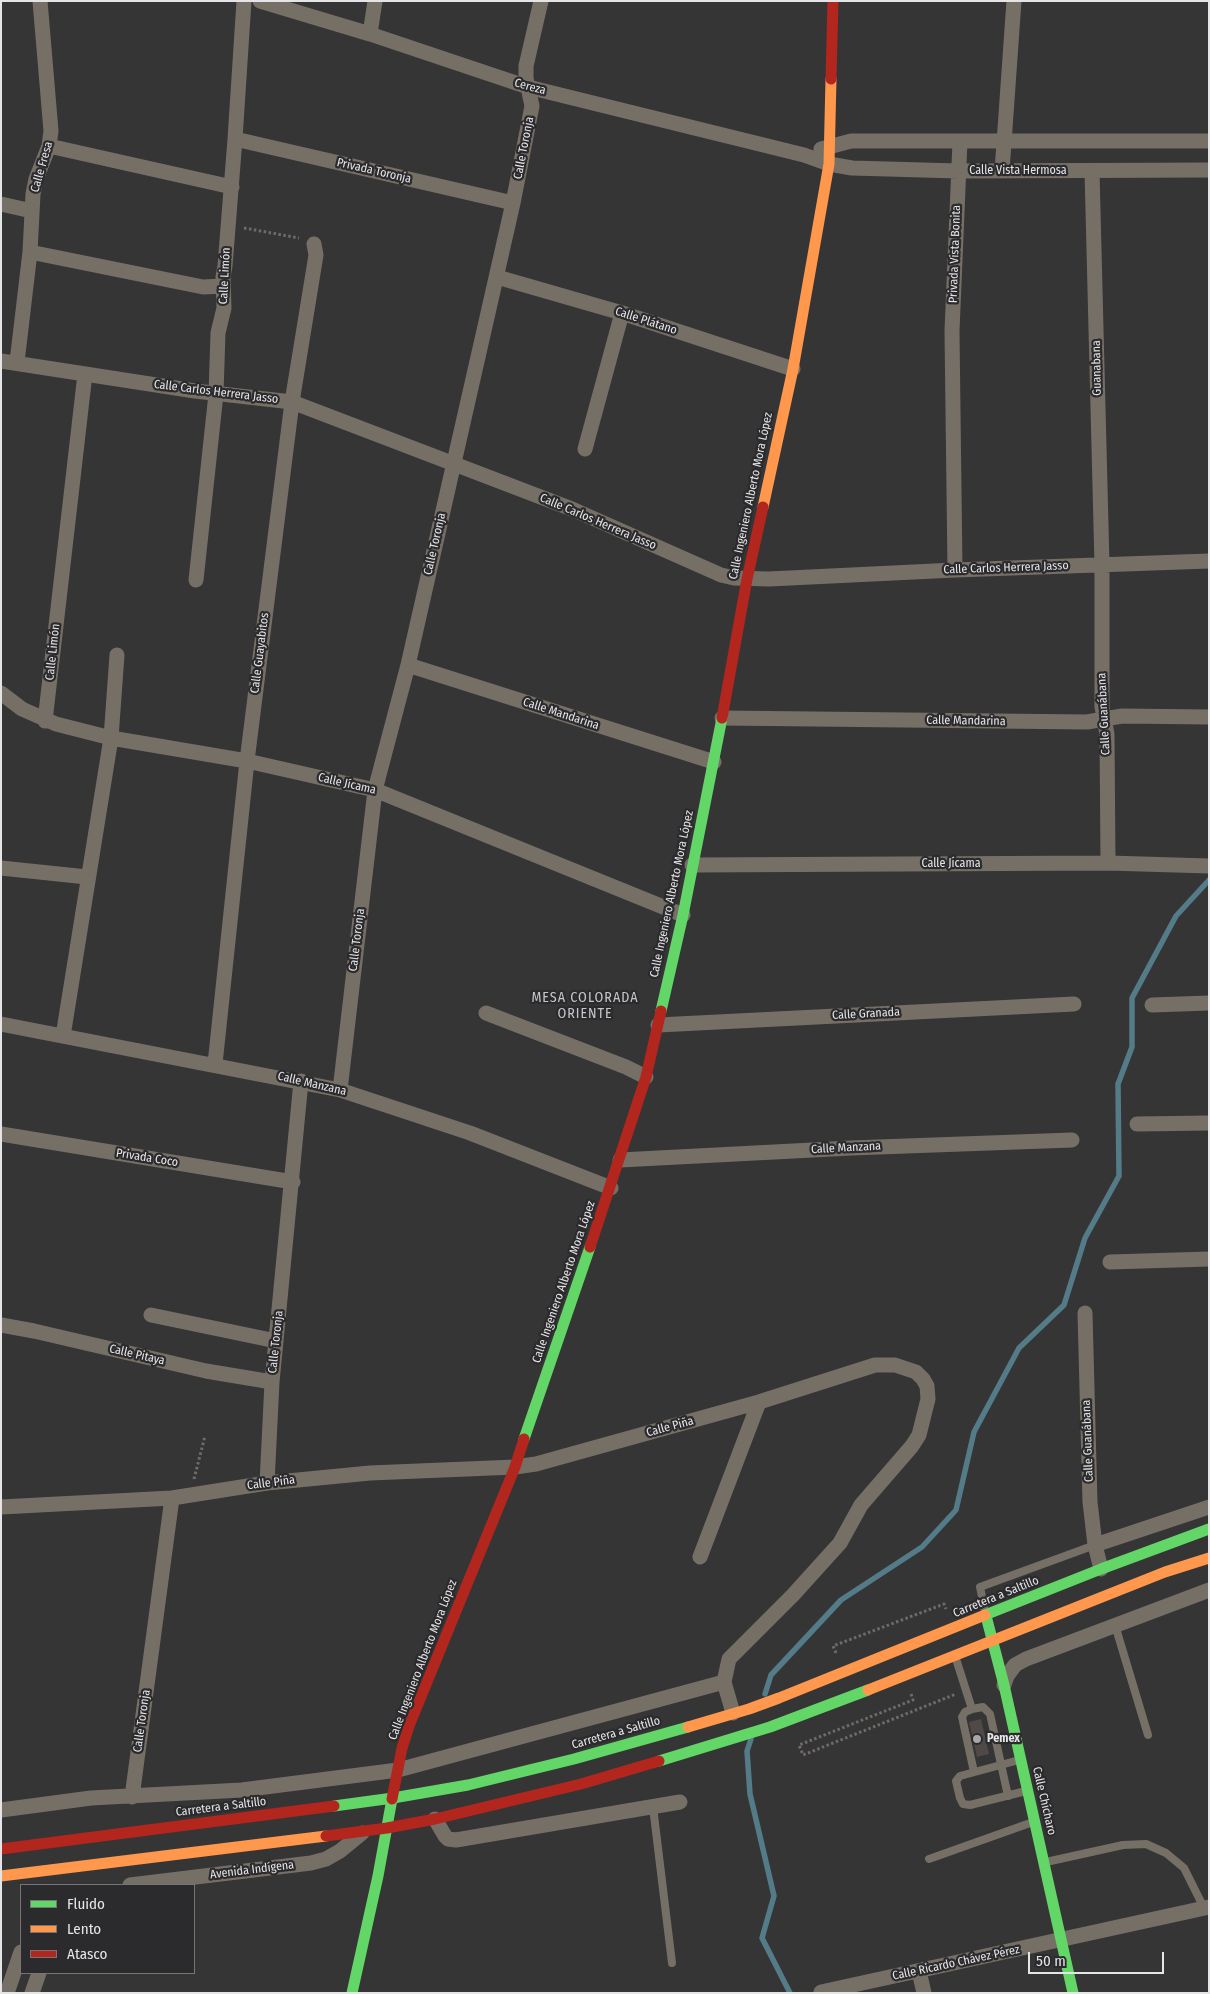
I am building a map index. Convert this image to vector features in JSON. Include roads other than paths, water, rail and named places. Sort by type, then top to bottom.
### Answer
[{"type":"main road","name":"Calle Ingeniero Alberto Mora López","points":[[352,1993],[388,1828],[398,1770],[409,1726],[515,1467],[611,1188],[646,1077],[683,915],[714,762],[747,579],[793,369],[829,164],[833,1]]},
{"type":"main road","name":"Carretera a Saltillo","points":[[1,1849],[393,1798],[468,1785],[536,1769],[749,1709],[1101,1569],[1209,1529]]},
{"type":"main road","points":[[1,1876],[388,1828],[435,1819],[581,1784],[770,1727],[1165,1572],[1209,1558]]},
{"type":"main road","name":"Calle Chícharo","points":[[986,1616],[1004,1685],[1073,1993]]},
{"type":"street","name":"Calle Fresa","points":[[17,362],[30,252],[36,179],[49,146],[51,117],[40,1]]},
{"type":"street","name":"Calle Limón","points":[[196,580],[216,394],[218,332],[224,308],[223,286],[236,139],[244,1]]},
{"type":"street","name":"Cereza","points":[[260,1],[370,34],[528,87],[804,155],[829,164]]},
{"type":"street","points":[[370,34],[375,1]]},
{"type":"street","name":"Calle Toronja","points":[[340,1090],[375,790],[408,665],[513,203],[532,106],[526,66],[541,1]]},
{"type":"street","points":[[1002,171],[1014,1]]},
{"type":"street","name":"Privada Toronja","points":[[236,139],[513,203]]},
{"type":"street","points":[[804,155],[851,141],[1209,141]]},
{"type":"street","name":"Privada Vista Bonita","points":[[955,570],[952,367],[960,141]]},
{"type":"street","points":[[49,146],[232,187]]},
{"type":"street","name":"Calle Vista Hermosa","points":[[829,164],[852,168],[1002,171],[1209,170]]},
{"type":"street","name":"Guanabana","points":[[1092,171],[1102,565]]},
{"type":"street","points":[[1,204],[32,210]]},
{"type":"street","name":"Calle Guayabitos","points":[[215,1064],[247,761],[292,402],[316,254],[314,244]]},
{"type":"street","points":[[30,252],[203,287],[223,286]]},
{"type":"street","name":"Calle Plátano","points":[[496,277],[622,313],[793,369]]},
{"type":"street","points":[[585,449],[622,313]]},
{"type":"street","name":"Calle Carlos Herrera Jasso","points":[[1,361],[216,394],[292,402],[572,509],[722,575],[747,579],[1209,561]]},
{"type":"street","name":"Calle Limón","points":[[45,720],[85,374]]},
{"type":"street","name":"Calle Guanábana","points":[[1102,565],[1102,707],[1107,734],[1108,863]]},
{"type":"street","points":[[63,1036],[87,877],[111,738],[117,655]]},
{"type":"street","name":"Calle Mandarina","points":[[408,665],[714,762]]},
{"type":"street","name":"Calle Jícama","points":[[1,694],[22,709],[45,720],[111,738],[247,761],[375,790],[683,915]]},
{"type":"street","name":"Calle Mandarina","points":[[722,718],[1087,722],[1122,716],[1209,717]]},
{"type":"street","name":"Calle Jícama","points":[[692,865],[1108,863],[1209,866]]},
{"type":"street","points":[[1,868],[87,877]]},
{"type":"street","points":[[1152,1005],[1209,1002]]},
{"type":"street","name":"Calle Granada","points":[[658,1025],[1074,1004]]},
{"type":"street","points":[[486,1012],[626,1067],[646,1077]]},
{"type":"street","name":"Calle Manzana","points":[[1,1024],[215,1064],[340,1090],[470,1133],[611,1188]]},
{"type":"street","name":"Calle Toronja","points":[[267,1483],[272,1382],[301,1081]]},
{"type":"street","points":[[1137,1124],[1209,1123]]},
{"type":"street","name":"Privada Coco","points":[[1,1134],[292,1182]]},
{"type":"street","name":"Calle Manzana","points":[[620,1160],[851,1148],[1072,1140]]},
{"type":"street","points":[[1110,1262],[1209,1260]]},
{"type":"street","name":"Calle Guanábana","points":[[1085,1313],[1090,1502],[1095,1545],[1101,1569]]},
{"type":"street","points":[[151,1315],[276,1341]]},
{"type":"street","name":"Calle Pitaya","points":[[1,1325],[44,1333],[206,1371],[272,1382]]},
{"type":"street","name":"Calle Piña","points":[[1,1508],[172,1498],[267,1483],[370,1473],[515,1467],[536,1464],[759,1402],[875,1365],[895,1365],[916,1372],[923,1379],[928,1399],[923,1424],[912,1446],[861,1504],[840,1543],[793,1595],[729,1659],[724,1682]]},
{"type":"street","points":[[700,1557],[759,1402]]},
{"type":"street","name":"Calle Toronja","points":[[132,1796],[172,1498]]},
{"type":"street","points":[[1095,1545],[1209,1507]]},
{"type":"street","points":[[1004,1685],[1007,1676],[1015,1666],[1026,1659],[1209,1590]]},
{"type":"street","points":[[1,1810],[90,1798],[242,1790],[398,1770],[724,1682],[733,1713]]},
{"type":"street","points":[[435,1819],[444,1836],[448,1839],[456,1840],[680,1802]]},
{"type":"street","name":"Avenida Indígena","points":[[138,1884],[311,1863],[326,1859],[340,1851],[366,1831]]},
{"type":"street","name":"Calle Ricardo Chávez Pérez","points":[[821,1992],[919,1972],[1206,1907]]},
{"type":"street","points":[[7,1993],[20,1955]]},
{"type":"street","points":[[919,1972],[924,1993]]},
{"type":"street","points":[[32,1993],[39,1974]]},
{"type":"lane","points":[[986,1616],[980,1587],[1095,1545]]},
{"type":"lane","points":[[1115,1625],[1148,1735]]},
{"type":"lane","points":[[955,1656],[972,1710]]},
{"type":"lane","points":[[974,1772],[962,1717],[965,1712],[983,1708],[988,1711],[1008,1796]]},
{"type":"lane","points":[[1020,1760],[960,1776],[956,1781],[960,1798],[964,1804],[970,1805],[1028,1791]]},
{"type":"lane","points":[[654,1807],[672,1963]]},
{"type":"lane","points":[[929,1858],[1035,1822]]},
{"type":"lane","points":[[1044,1863],[1123,1845],[1146,1844],[1166,1853],[1184,1868],[1206,1907]]},
{"type":"waterway","points":[[765,1694],[771,1675],[841,1600],[922,1547],[956,1510],[974,1432],[1019,1348],[1064,1305],[1085,1238],[1119,1176],[1118,1084],[1132,1047],[1132,998],[1176,916],[1209,880]]},
{"type":"waterway","points":[[751,1739],[747,1751],[750,1794],[774,1896],[762,1938],[790,1993]]},
{"type":"place","name":"Pemex","points":[[977,1739]]},
{"type":"district","name":"MESA COLORADA ORIENTE","points":[[585,1006]]}]
